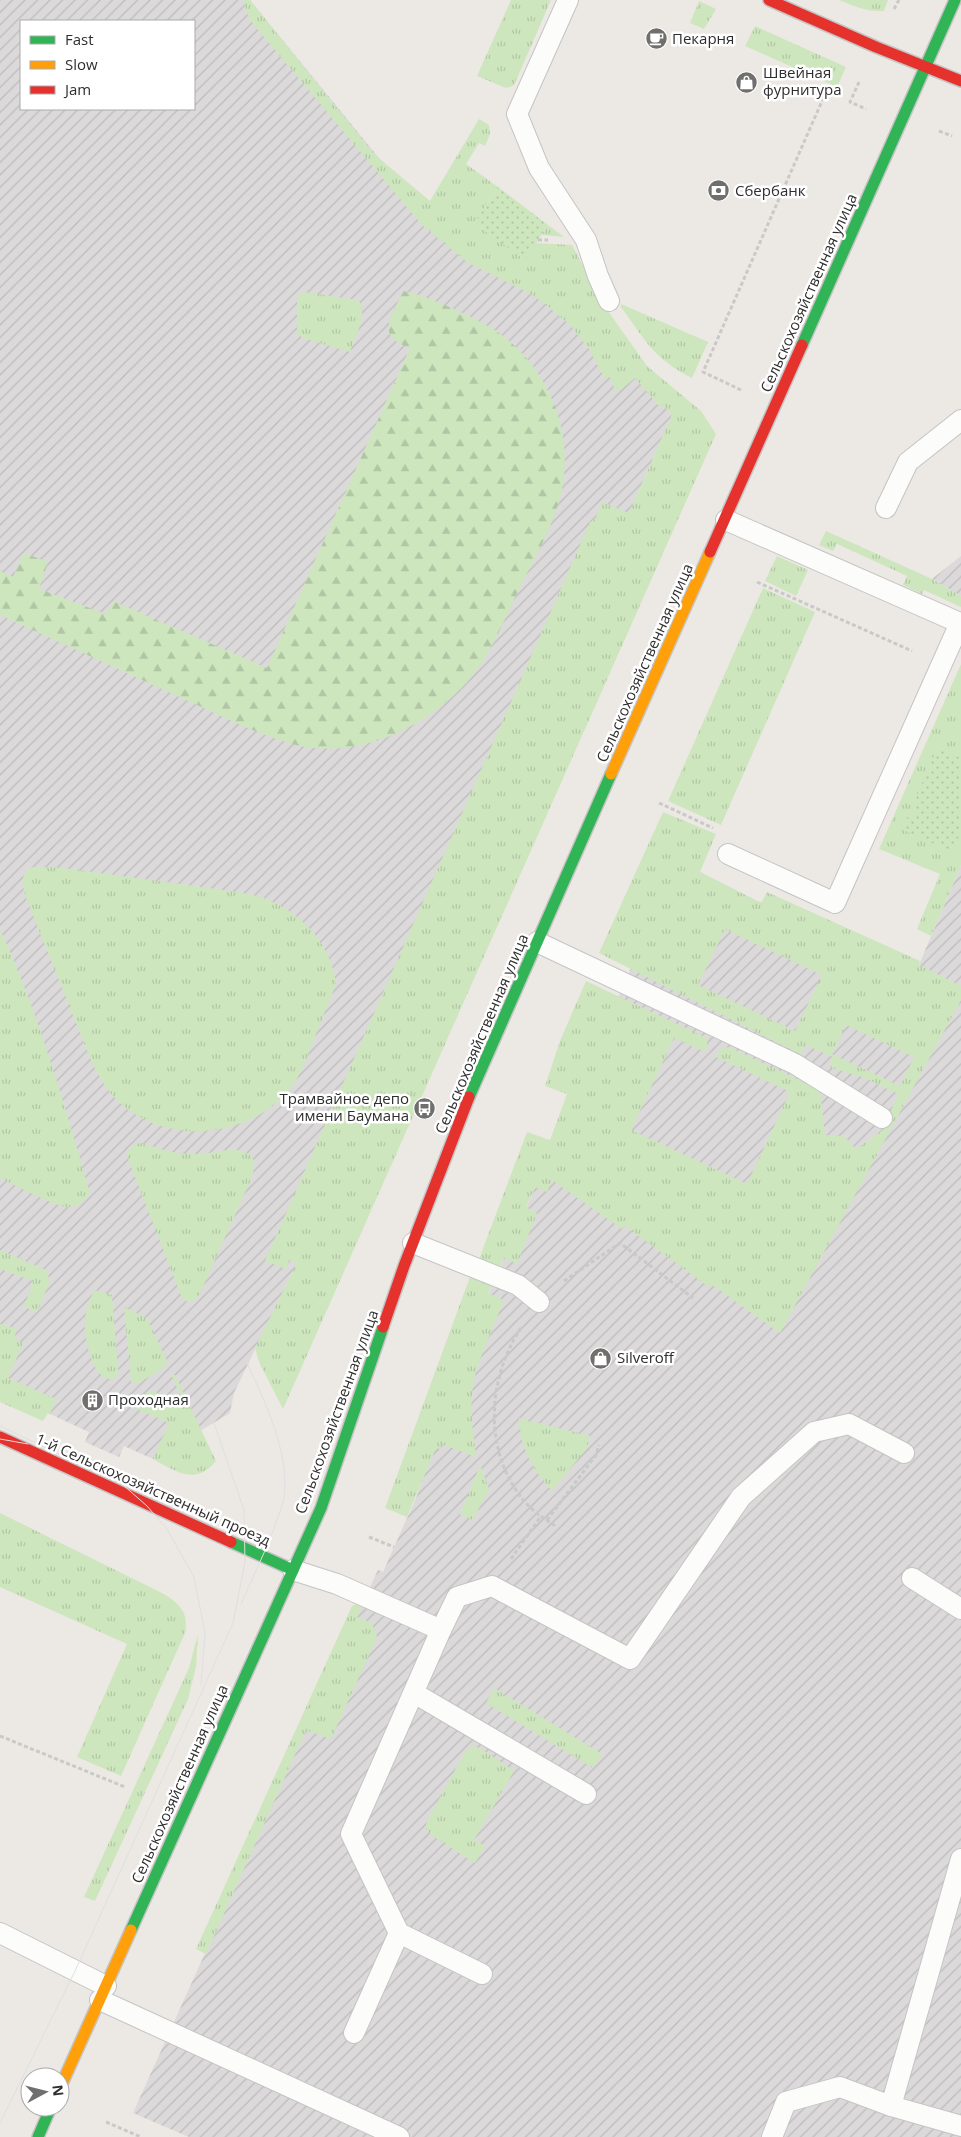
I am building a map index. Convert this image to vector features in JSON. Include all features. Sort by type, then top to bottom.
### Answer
[{"type":"main road","points":[[769,0],[961,81]]},
{"type":"main road","name":"Сельскохозяйственная улица","points":[[70,2067],[321,1508],[413,1243],[474,1083],[726,520],[955,0]]},
{"type":"main road","name":"1-й Сельскохозяйственный проезд","points":[[0,1436],[293,1570]]},
{"type":"main road","points":[[38,2137],[47,2117]]},
{"type":"lane","points":[[568,0],[516,114],[538,168],[586,240],[609,301]]},
{"type":"lane","points":[[886,508],[908,462],[961,420]]},
{"type":"lane","points":[[726,520],[960,623],[835,903],[728,854]]},
{"type":"lane","points":[[537,942],[795,1064],[882,1118]]},
{"type":"lane","points":[[413,1243],[518,1285],[539,1302]]},
{"type":"lane","points":[[482,1974],[399,1933],[351,1834],[441,1630],[458,1597],[492,1586],[630,1659],[741,1497],[814,1432],[849,1424],[904,1452]]},
{"type":"lane","points":[[293,1570],[337,1584],[441,1630]]},
{"type":"lane","points":[[912,1578],[961,1609]]},
{"type":"lane","points":[[414,1693],[586,1794]]},
{"type":"lane","points":[[890,2106],[961,1859]]},
{"type":"lane","points":[[0,1932],[170,2032],[399,2137]]},
{"type":"lane","points":[[354,2033],[399,1933]]},
{"type":"lane","points":[[772,2137],[786,2102],[840,2087],[890,2106],[961,2126]]},
{"type":"path","points":[[894,9],[899,0]]},
{"type":"path","points":[[859,82],[850,102],[866,109]]},
{"type":"path","points":[[741,390],[703,372],[826,92]]},
{"type":"path","points":[[939,131],[952,136]]},
{"type":"path","points":[[757,582],[942,664]]},
{"type":"path","points":[[659,803],[719,830],[728,854]]},
{"type":"path","points":[[557,1527],[527,1504],[513,1486],[500,1458],[495,1429],[495,1401],[502,1368],[518,1333],[539,1302],[567,1279],[620,1243],[693,1298]]},
{"type":"path","points":[[547,1520],[596,1455],[599,1445]]},
{"type":"path","points":[[492,1586],[541,1516]]},
{"type":"path","points":[[369,1537],[394,1547]]},
{"type":"path","points":[[0,1736],[125,1787]]},
{"type":"path","points":[[106,2122],[141,2137]]},
{"type":"shaded area","points":[[0,0],[250,0],[428,218],[555,284],[672,415],[462,897],[297,1263],[234,1393],[230,1413],[153,1459],[124,1446],[119,1457],[85,1442],[89,1432],[0,1391]]},
{"type":"shaded area","points":[[961,556],[961,596],[932,579]]},
{"type":"shaded area","points":[[678,861],[911,978],[919,965],[961,865],[961,2137],[189,2137],[133,2113],[366,1596],[378,1570],[383,1572],[416,1498],[480,1313]]},
{"type":"green space","points":[[243,0],[250,0],[374,154],[430,201],[479,119],[489,125],[490,134],[485,146],[479,143],[466,164],[498,187],[474,223],[525,259],[536,243],[572,245],[603,304],[647,366],[701,411],[716,434],[283,1409],[259,1362],[255,1348],[297,1263],[289,1260],[286,1269],[265,1261],[591,520],[595,520],[602,502],[629,513],[672,415],[663,405],[660,407],[635,378],[623,388],[615,391],[610,377],[605,379],[589,349],[571,326],[531,294],[467,262],[422,225],[249,19]]},
{"type":"green space","points":[[511,0],[551,0],[515,83],[513,86],[506,88],[477,76]]},
{"type":"green space","points":[[839,0],[888,0],[884,11],[872,11]]},
{"type":"green space","points":[[699,1],[716,9],[704,29],[690,23]]},
{"type":"green space","points":[[755,26],[846,67],[837,87],[745,46]]},
{"type":"green space","points":[[498,187],[548,225],[525,260],[474,223]]},
{"type":"green space","points":[[548,225],[564,237],[542,235]]},
{"type":"green space","points":[[403,291],[456,310],[483,324],[502,335],[523,354],[547,388],[561,427],[564,448],[565,468],[562,489],[555,515],[544,540],[487,655],[457,693],[438,709],[396,734],[372,742],[324,749],[300,746],[243,726],[0,615],[0,571],[13,577],[24,553],[48,562],[39,589],[106,614],[113,601],[267,668],[410,348],[396,341],[391,336],[389,330],[391,317]]},
{"type":"green space","points":[[304,292],[358,300],[361,305],[362,318],[350,352],[303,338],[297,334],[297,301],[299,294]]},
{"type":"green space","points":[[621,304],[708,342],[692,378],[668,364],[651,348],[621,307]]},
{"type":"green space","points":[[826,531],[932,579],[961,596],[961,607],[924,590],[922,594],[903,585],[907,576],[837,544],[833,551],[819,545]]},
{"type":"green space","points":[[777,556],[808,570],[796,596],[765,581]]},
{"type":"green space","points":[[763,588],[815,612],[721,825],[668,801]]},
{"type":"green space","points":[[961,664],[961,865],[931,936],[917,929],[940,874],[879,849]]},
{"type":"green space","points":[[937,749],[961,758],[961,832],[952,852],[901,829],[907,817],[913,820],[916,811],[911,809]]},
{"type":"green space","points":[[663,812],[716,834],[700,872],[761,903],[767,892],[920,961],[919,965],[961,986],[961,1000],[780,1333],[711,1284],[709,1287],[625,1226],[622,1229],[552,1180],[547,1192],[535,1187],[526,1207],[537,1213],[517,1264],[504,1258],[499,1268],[479,1259],[527,1132],[550,1140],[567,1094],[545,1086],[560,1041],[586,981],[707,1038],[708,1043],[705,1052],[674,1038],[631,1130],[747,1184],[790,1092],[716,1057],[720,1049],[729,1047],[820,1090],[825,1135],[844,1136],[856,1149],[883,1130],[898,1094],[865,1078],[829,1067],[833,1057],[806,1045],[800,1054],[599,953]],"holes":[[[725,929],[822,975],[795,1031],[698,985]],[[846,1025],[914,1057],[900,1086],[832,1054]]]},
{"type":"green space","points":[[33,867],[72,869],[249,894],[272,901],[286,909],[310,928],[327,954],[333,968],[336,984],[303,1067],[290,1089],[273,1106],[253,1118],[230,1127],[207,1131],[183,1130],[160,1126],[138,1116],[119,1102],[106,1087],[90,1058],[26,898],[23,880],[25,873]]},
{"type":"green space","points":[[0,929],[39,1026],[90,1193],[81,1203],[75,1206],[62,1206],[0,1178]]},
{"type":"green space","points":[[140,1143],[188,1154],[236,1150],[247,1153],[254,1160],[252,1177],[200,1293],[191,1302],[185,1301],[182,1298],[127,1156],[131,1147]]},
{"type":"green space","points":[[0,1250],[48,1271],[49,1283],[37,1312],[24,1307],[33,1281],[0,1269]]},
{"type":"green space","points":[[470,1277],[492,1286],[488,1293],[504,1300],[480,1359],[473,1383],[472,1426],[476,1457],[442,1444],[440,1449],[436,1448],[407,1517],[385,1508]]},
{"type":"green space","points":[[94,1290],[112,1295],[118,1371],[116,1378],[108,1379],[101,1375],[91,1358],[88,1347],[85,1320],[87,1308]]},
{"type":"green space","points":[[124,1307],[147,1318],[167,1361],[164,1368],[137,1384],[131,1382]]},
{"type":"green space","points":[[0,1324],[17,1329],[14,1339],[23,1343],[8,1378],[56,1399],[50,1414],[48,1413],[43,1421],[0,1402]]},
{"type":"green space","points":[[171,1374],[175,1375],[216,1461],[201,1473],[193,1475],[178,1472],[153,1459],[169,1423],[130,1406],[133,1398],[153,1391],[159,1394],[163,1404],[181,1396]]},
{"type":"green space","points":[[519,1418],[590,1436],[587,1448],[552,1491],[529,1458],[521,1438]]},
{"type":"green space","points":[[480,1465],[489,1489],[473,1520],[460,1515]]},
{"type":"green space","points":[[0,1513],[164,1594],[179,1605],[182,1610],[186,1620],[185,1633],[121,1776],[77,1757],[127,1644],[0,1587]]},
{"type":"green space","points":[[357,1604],[362,1606],[357,1617],[372,1623],[377,1637],[331,1739],[306,1730],[206,1954],[196,1949],[352,1606]]},
{"type":"green space","points":[[198,1634],[196,1667],[188,1699],[95,1901],[84,1897],[189,1668]]},
{"type":"green space","points":[[494,1688],[602,1754],[593,1768],[486,1703]]},
{"type":"green space","points":[[472,1746],[480,1748],[514,1771],[474,1840],[485,1846],[475,1863],[431,1835],[425,1828],[465,1752]]},
{"type":"tram line","points":[[241,1604],[277,1520],[283,1501],[285,1481],[280,1446],[268,1411],[247,1363]]},
{"type":"tram line","points":[[0,2123],[75,1971],[233,1623],[245,1562],[244,1510],[214,1423]]},
{"type":"tram line","points":[[0,1426],[122,1484],[147,1506],[167,1529],[194,1577],[205,1633],[201,1686]]},
{"type":"tram line","points":[[0,1439],[28,1444]]},
{"type":"traffic: fast","points":[[802,345],[955,0]]},
{"type":"traffic: fast","points":[[469,1097],[611,774]]},
{"type":"traffic: fast","points":[[131,1930],[321,1508],[383,1327]]},
{"type":"traffic: fast","points":[[231,1542],[293,1570]]},
{"type":"traffic: fast","points":[[38,2137],[47,2117]]},
{"type":"traffic: slow","points":[[611,774],[710,552]]},
{"type":"traffic: slow","points":[[69,2067],[131,1930]]},
{"type":"traffic: jam","points":[[769,0],[876,47],[961,81]]},
{"type":"traffic: jam","points":[[710,552],[802,345]]},
{"type":"traffic: jam","points":[[383,1327],[404,1266],[469,1097]]},
{"type":"traffic: jam","points":[[0,1437],[231,1542]]},
{"type":"place","name":"Пекарня","points":[[656,39]]},
{"type":"place","name":"Швейная фурнитура","points":[[747,82]]},
{"type":"place","name":"Сбербанк","points":[[719,191]]},
{"type":"place","name":"Трамвайное депо имени Баумана","points":[[425,1108]]},
{"type":"place","name":"Silveroff","points":[[601,1358]]},
{"type":"place","name":"Проходная","points":[[92,1400]]}]
